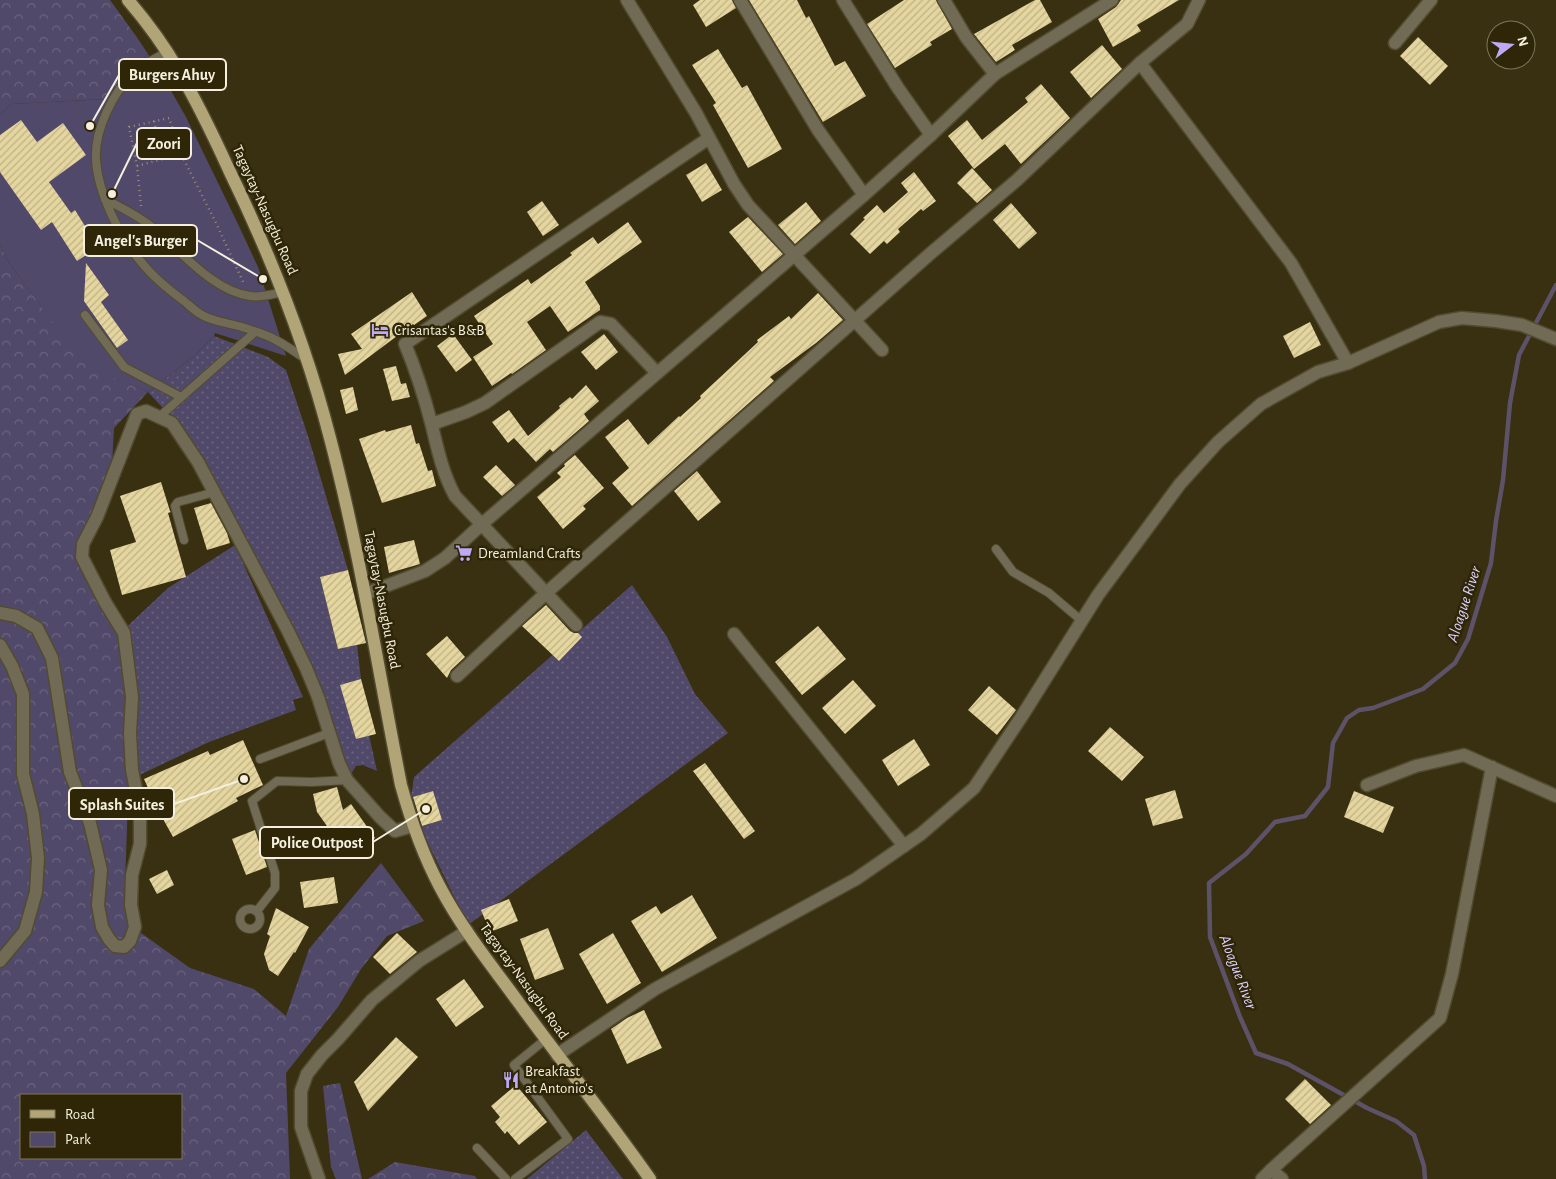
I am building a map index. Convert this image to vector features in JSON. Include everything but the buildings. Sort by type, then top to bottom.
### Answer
[{"type":"main road","name":"Tagaytay-Nasugbu Road","points":[[128,0],[178,69],[254,221],[284,292],[332,445],[365,594],[401,785],[421,848],[440,888],[467,931],[650,1179]]},
{"type":"street","points":[[627,0],[748,205],[882,350]]},
{"type":"street","points":[[740,0],[818,130],[864,195]]},
{"type":"street","points":[[843,0],[898,88],[931,135]]},
{"type":"street","points":[[944,0],[966,37],[995,74]]},
{"type":"street","points":[[365,594],[424,571],[445,558],[864,195],[995,74],[1112,0]]},
{"type":"street","points":[[457,676],[545,594],[931,253],[1017,180],[1140,63],[1187,24],[1199,0]]},
{"type":"street","points":[[1395,43],[1424,2]]},
{"type":"street","points":[[1140,63],[1291,263],[1348,363]]},
{"type":"street","points":[[576,625],[455,496],[442,468],[432,424],[405,344],[709,138]]},
{"type":"street","points":[[557,1055],[654,989],[856,879],[921,834],[974,788],[1098,595],[1180,484],[1218,442],[1261,404],[1318,372],[1348,363],[1439,322],[1462,318],[1522,325],[1556,339]]},
{"type":"street","points":[[432,424],[485,403],[600,322],[611,324],[657,373]]},
{"type":"street","points":[[0,613],[16,616],[37,628],[52,658],[70,772],[90,823],[101,870],[98,905],[102,927],[115,946],[124,947],[130,941],[135,927],[131,905],[132,874],[140,844],[140,810],[132,770],[130,734],[132,697],[124,633],[105,602],[82,557],[83,544],[97,517],[137,414],[146,411],[172,423],[215,492],[287,629],[318,697],[339,763],[347,780],[395,831],[413,826]]},
{"type":"street","points":[[734,634],[904,846]]},
{"type":"street","points":[[0,645],[12,666],[23,694],[23,774],[32,814],[38,858],[36,892],[25,931],[0,961]]},
{"type":"street","points":[[1367,785],[1416,766],[1464,755],[1556,796]]},
{"type":"street","points":[[1266,1175],[1440,1018],[1452,974],[1492,767]]},
{"type":"street","points":[[319,1179],[302,1127],[301,1091],[307,1074],[372,1000],[418,961],[467,931]]},
{"type":"street","points":[[1266,1175],[1282,1179]]},
{"type":"lane","points":[[167,52],[136,71],[125,82],[112,103],[101,127],[96,160],[105,199],[128,243],[141,263],[160,282],[202,315],[270,337],[306,359]]},
{"type":"lane","points":[[105,199],[148,224],[199,270],[218,284],[239,294],[250,296],[263,296],[284,292]]},
{"type":"lane","points":[[85,315],[124,366],[181,397]]},
{"type":"lane","points":[[159,417],[255,332]]},
{"type":"lane","points":[[184,540],[175,506],[178,502],[215,492]]},
{"type":"lane","points":[[996,549],[1013,572],[1049,593],[1082,620]]},
{"type":"lane","points":[[260,759],[329,733]]},
{"type":"lane","points":[[257,911],[275,888],[275,873],[252,801],[277,780],[312,782],[347,780]]},
{"type":"lane","points":[[515,1179],[568,1139],[514,1065],[546,1039]]},
{"type":"lane","points":[[477,1148],[506,1179]]},
{"type":"path","points":[[132,215],[141,206],[137,166],[130,128],[169,118],[182,156],[250,296]]},
{"type":"path","points":[[137,166],[163,159],[154,121]]},
{"type":"green space","points":[[0,0],[110,0],[148,54],[125,75],[106,99],[12,104],[0,114]]},
{"type":"green space","points":[[148,54],[186,117],[258,267],[286,356],[215,333],[193,357],[148,392],[85,365],[7,260],[0,243],[0,114],[12,104],[106,99],[125,75]]},
{"type":"green space","points":[[0,243],[7,260],[85,364],[148,392],[114,428],[111,483],[87,552],[118,635],[131,708],[125,885],[141,933],[190,968],[254,989],[286,1016],[309,949],[381,863],[424,921],[387,936],[361,969],[338,1007],[286,1073],[290,1179],[0,1179]]},
{"type":"green space","points":[[214,336],[268,357],[286,370],[309,439],[348,570],[320,577],[338,649],[357,645],[361,679],[341,686],[356,739],[369,735],[377,771],[363,765],[356,766],[349,777],[312,671],[173,419],[148,392],[193,357]]},
{"type":"green space","points":[[235,545],[303,697],[293,700],[296,710],[209,742],[129,780],[131,708],[118,635],[168,588]]},
{"type":"green space","points":[[632,585],[667,637],[695,694],[728,733],[468,925],[420,827],[442,820],[433,791],[411,798],[414,777]]},
{"type":"green space","points":[[340,1083],[362,1179],[336,1179],[331,1167],[323,1086]]},
{"type":"green space","points":[[586,1130],[623,1179],[527,1179]]},
{"type":"green space","points":[[395,1162],[475,1176],[477,1179],[368,1179]]},
{"type":"waterway","name":"Aloague River","points":[[1425,1179],[1424,1166],[1414,1135],[1396,1121],[1367,1108],[1288,1064],[1256,1053],[1240,1017],[1210,937],[1209,883],[1246,854],[1275,822],[1305,816],[1328,787],[1333,743],[1347,718],[1359,710],[1373,708],[1423,689],[1455,663],[1468,639],[1491,563],[1503,480],[1510,403],[1519,355],[1556,285]]},
{"type":"place","name":"Burgers Ahuy","points":[[90,126]]},
{"type":"place","name":"Zoori","points":[[112,194]]},
{"type":"place","name":"Angel's Burger","points":[[263,279]]},
{"type":"place","name":"Crisantas's B&B","points":[[380,330]]},
{"type":"place","name":"Dreamland Crafts","points":[[464,553]]},
{"type":"place","name":"Splash Suites","points":[[244,779]]},
{"type":"place","name":"Police Outpost","points":[[426,809]]},
{"type":"place","name":"Breakfast at Antonio's","points":[[511,1080]]}]
